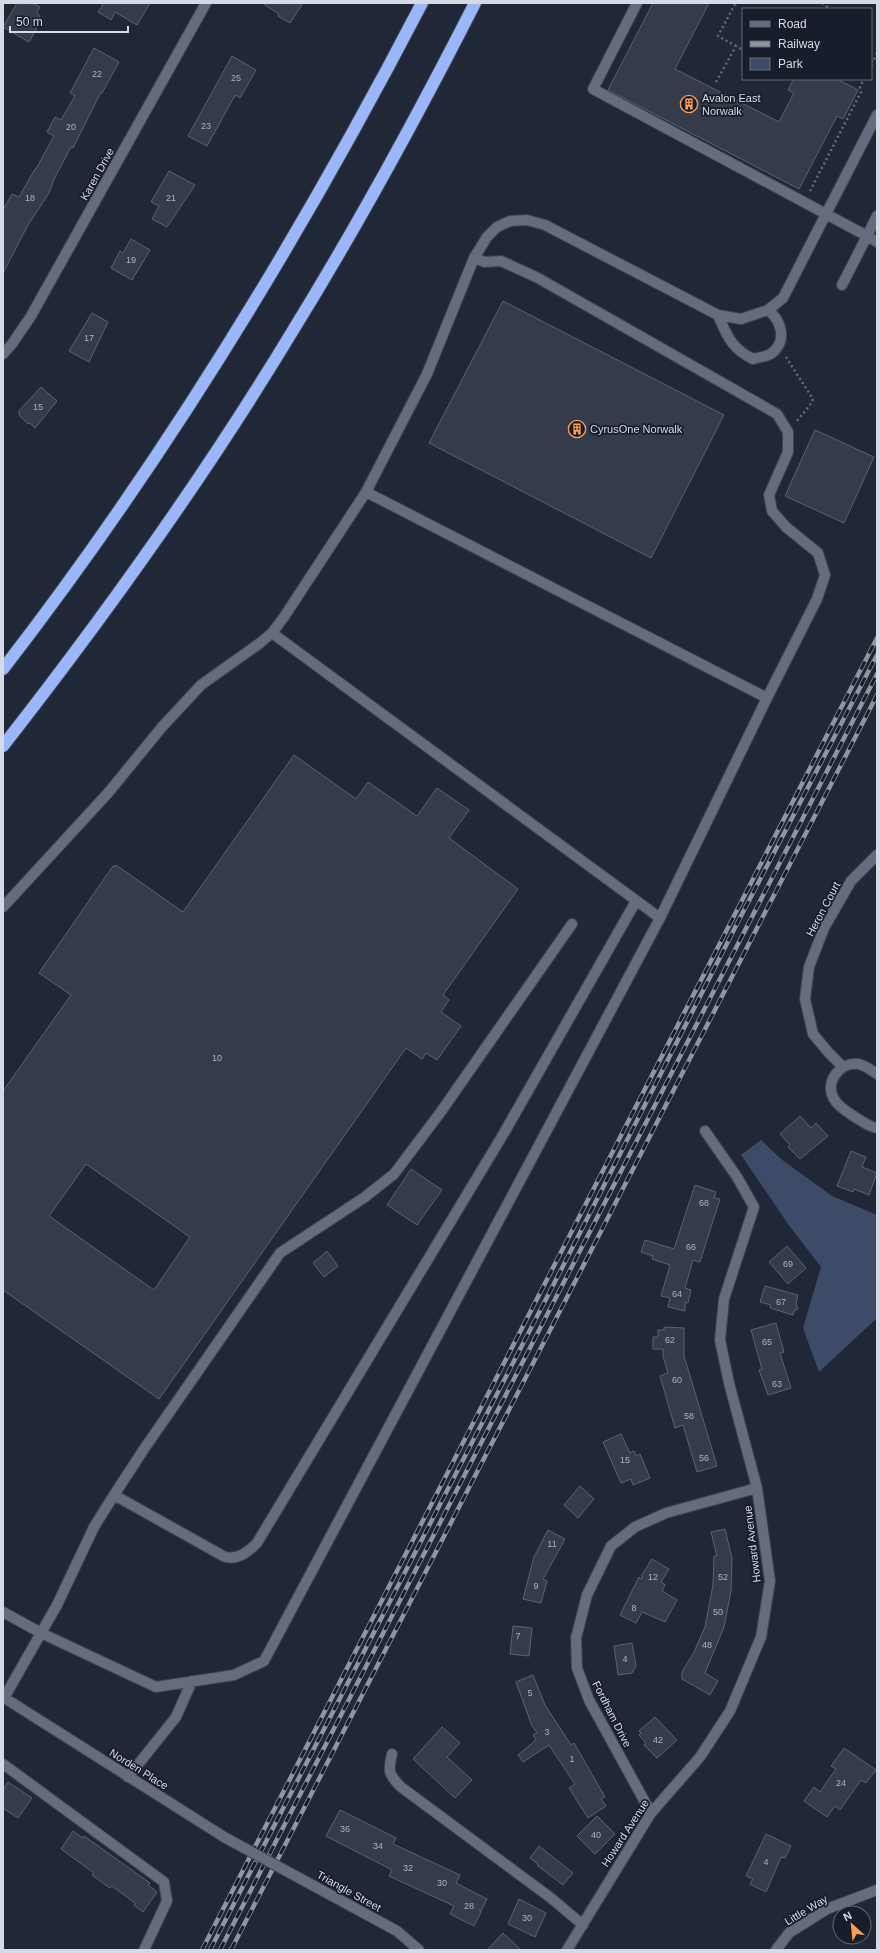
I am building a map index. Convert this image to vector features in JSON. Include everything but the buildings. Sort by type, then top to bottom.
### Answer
[{"type":"highway","points":[[3,669],[65,587],[130,496],[223,355],[310,210],[422,3]]},
{"type":"highway","points":[[3,746],[134,571],[260,384],[373,194],[475,3]]},
{"type":"street","name":"Karen Drive","points":[[3,354],[12,344],[31,316],[206,3]]},
{"type":"street","points":[[637,3],[593,89],[877,242]]},
{"type":"street","points":[[3,907],[108,793],[162,727],[201,685],[272,633],[366,492],[427,374],[474,258],[487,237],[503,223],[518,219],[536,221],[718,315],[741,319],[768,310],[783,298],[877,115]]},
{"type":"street","points":[[842,285],[877,216]]},
{"type":"street","points":[[3,1612],[41,1633],[156,1686],[234,1675],[264,1660],[660,918],[817,599],[825,575],[818,553],[786,527],[772,511],[769,495],[788,452],[788,432],[777,414],[538,278],[502,261],[485,262],[474,258]]},
{"type":"street","points":[[718,315],[727,336],[740,352],[753,359],[771,354],[780,343],[781,326],[775,315],[768,310]]},
{"type":"street","points":[[366,492],[767,698]]},
{"type":"street","points":[[272,633],[660,918]]},
{"type":"street","name":"Heron Court","points":[[843,1067],[813,1034],[805,999],[809,967],[824,928],[851,881],[877,855]]},
{"type":"street","points":[[114,1495],[225,1557],[233,1559],[242,1555],[257,1543],[504,1133],[636,901]]},
{"type":"street","points":[[3,1697],[57,1606],[94,1527],[144,1449],[280,1253],[352,1205],[394,1174],[440,1113],[572,924]]},
{"type":"street","points":[[877,1074],[858,1064],[850,1064],[843,1067],[832,1081],[832,1094],[834,1100],[840,1107],[866,1124],[877,1128]]},
{"type":"street","name":"Howard Avenue","points":[[567,1950],[651,1813],[700,1758],[730,1711],[761,1637],[770,1581],[757,1488],[729,1384],[720,1340],[724,1299],[754,1207],[737,1177],[705,1132]]},
{"type":"street","name":"Fordham Drive","points":[[651,1813],[589,1700],[577,1668],[576,1638],[587,1595],[611,1546],[634,1527],[666,1513],[757,1488]]},
{"type":"street","points":[[128,1777],[176,1717],[192,1681]]},
{"type":"street","name":"Norden Place","points":[[3,1697],[224,1837],[264,1857]]},
{"type":"street","points":[[392,1754],[389,1767],[391,1777],[401,1787],[453,1824],[583,1924]]},
{"type":"street","points":[[3,1764],[164,1882],[167,1901],[144,1950]]},
{"type":"street","name":"Triangle Street","points":[[264,1857],[397,1931],[419,1950]]},
{"type":"street","name":"Little Way","points":[[776,1950],[789,1933],[827,1909],[877,1890]]},
{"type":"path","points":[[735,4],[718,36],[742,49]]},
{"type":"path","points":[[716,82],[736,46]]},
{"type":"path","points":[[872,61],[877,53]]},
{"type":"path","points":[[804,203],[861,92],[860,87],[864,80]]},
{"type":"path","points":[[780,343],[787,359],[813,399],[810,406],[788,432]]},
{"type":"green space","points":[[761,1140],[781,1159],[832,1196],[877,1215],[877,1318],[819,1372],[803,1328],[821,1267],[788,1224],[741,1155]]},
{"type":"railway","points":[[202,1950],[877,638]]},
{"type":"railway","points":[[210,1950],[561,1270],[742,914],[877,655]]},
{"type":"railway","points":[[220,1950],[877,674]]},
{"type":"railway","points":[[231,1950],[877,695]]},
{"type":"place","name":"Avalon East Norwalk","points":[[689,104]]},
{"type":"place","name":"CyrusOne Norwalk","points":[[577,429]]}]
